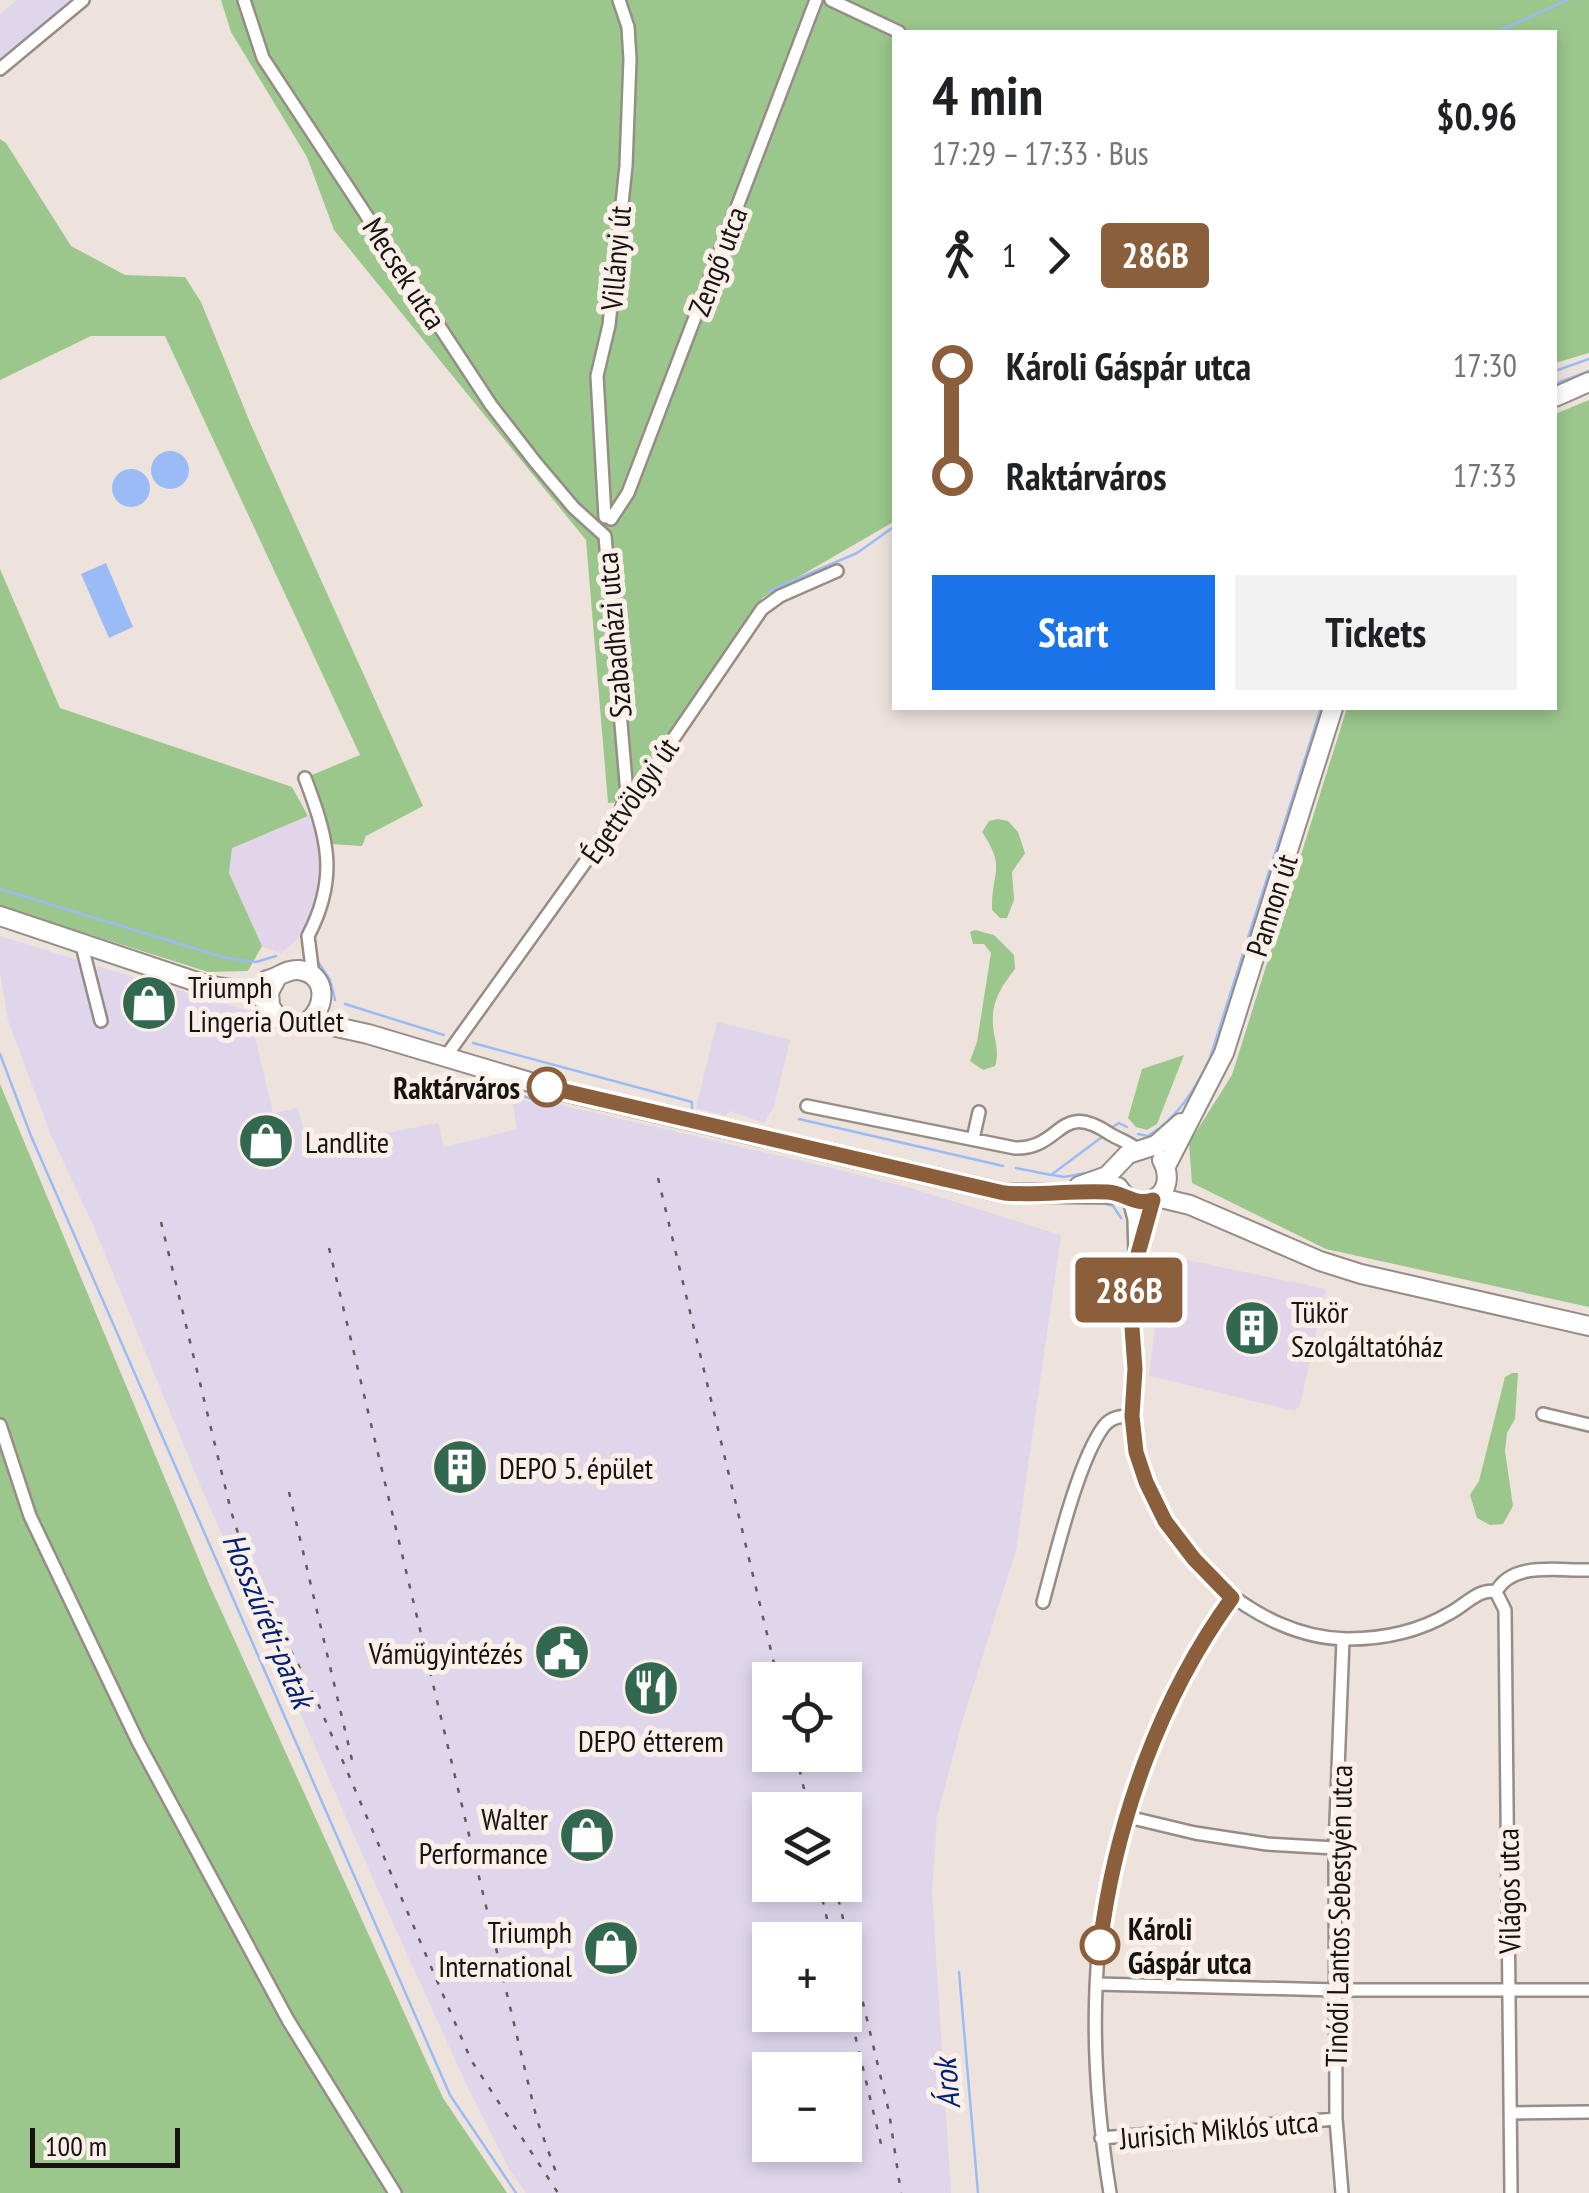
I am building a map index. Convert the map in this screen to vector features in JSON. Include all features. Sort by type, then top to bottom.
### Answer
[{"type":"street","points":[[0,69],[83,0]]},
{"type":"street","name":"Mecsek utca","points":[[244,0],[264,58],[491,405],[536,464],[600,532]]},
{"type":"street","name":"Villányi út","points":[[608,518],[596,376],[609,325],[626,166],[630,59],[628,27],[620,0]]},
{"type":"street","name":"Zengő utca","points":[[600,532],[615,530],[608,518],[628,493],[816,0]]},
{"type":"street","points":[[831,0],[895,30]]},
{"type":"street","points":[[1557,396],[1589,382]]},
{"type":"street","name":"Szabadházi utca","points":[[600,532],[627,794]]},
{"type":"street","name":"Égettvölgyi út","points":[[444,1060],[618,816],[627,794],[641,786],[766,604],[838,571]]},
{"type":"street","name":"Pannon út","points":[[1166,1171],[1224,1053],[1332,710]]},
{"type":"street","points":[[306,778],[325,834],[328,858],[323,905],[309,934]]},
{"type":"street","points":[[0,916],[206,985],[251,992],[268,1002],[281,1020],[368,1034]]},
{"type":"street","points":[[268,1002],[270,987],[308,936],[313,976],[322,990],[322,1002],[315,1016],[306,1022]]},
{"type":"street","points":[[81,942],[101,1021]]},
{"type":"street","points":[[194,979],[251,983],[300,970],[313,976]]},
{"type":"street","points":[[322,1002],[339,1020],[368,1034],[444,1060],[632,1108],[1004,1193],[1182,1202],[1320,1261],[1361,1274],[1589,1326]]},
{"type":"street","name":"Pannon út","points":[[1140,1150],[1170,1134],[1201,1100]]},
{"type":"street","points":[[808,1106],[1015,1148],[1032,1146],[1066,1124],[1082,1120],[1102,1126],[1140,1150],[1157,1155],[1166,1171],[1193,1196],[1260,1234]]},
{"type":"street","points":[[973,1140],[979,1112]]},
{"type":"street","points":[[1110,1134],[1118,1164],[1116,1184],[1134,1219],[1136,1257]]},
{"type":"street","points":[[1054,1194],[1100,1180],[1140,1150]]},
{"type":"street","points":[[1166,1171],[1165,1188],[1155,1198],[1129,1286],[1135,1369],[1132,1416],[1139,1462],[1159,1512],[1194,1559],[1232,1598],[1283,1626],[1343,1639],[1384,1637],[1442,1618],[1484,1591],[1496,1592],[1502,1580],[1514,1573],[1589,1570]]},
{"type":"street","points":[[1542,1414],[1589,1425]]},
{"type":"street","points":[[1043,1602],[1085,1465],[1098,1436],[1112,1419],[1132,1416]]},
{"type":"street","points":[[0,1425],[30,1516],[138,1742],[288,2020],[395,2193]]},
{"type":"street","name":"Világos utca","points":[[1496,1592],[1505,1610],[1511,2193]]},
{"type":"street","points":[[1110,2193],[1095,2064],[1096,1984],[1105,1907],[1128,1817],[1160,1728],[1188,1670],[1232,1598]]},
{"type":"street","name":"Tinódi Lantos Sebestyén utca","points":[[1342,2193],[1336,2119],[1336,1848],[1343,1639]]},
{"type":"street","points":[[1128,1817],[1214,1836],[1336,1848]]},
{"type":"street","points":[[1096,1984],[1336,1990],[1589,1990]]},
{"type":"street","points":[[1510,2112],[1589,2112]]},
{"type":"street","name":"Jurisich Miklós utca","points":[[1101,2138],[1336,2119]]},
{"type":"shaded area","points":[[17,0],[81,0],[0,68],[0,14]]},
{"type":"shaded area","points":[[314,814],[323,865],[316,910],[298,938],[281,954],[262,946],[228,872],[232,847]]},
{"type":"shaded area","points":[[0,936],[78,960],[97,1026],[106,1024],[97,966],[249,1011],[273,1113],[298,1108],[308,1148],[438,1123],[444,1147],[479,1139],[517,1129],[512,1098],[552,1107],[557,1104],[827,1167],[907,1187],[1061,1235],[1016,1550],[937,1817],[932,1892],[951,2193],[526,2193],[508,2167],[468,2088],[377,1888],[50,1133],[8,1021],[0,972]]},
{"type":"shaded area","points":[[717,1022],[790,1040],[774,1106],[764,1123],[730,1111],[726,1116],[696,1108]]},
{"type":"shaded area","points":[[1173,1257],[1326,1289],[1300,1405],[1295,1411],[1149,1376],[1161,1274],[1165,1263]]},
{"type":"green space","points":[[221,0],[1589,0],[1589,353],[1557,362],[1557,30],[892,30],[892,523],[762,598],[722,679],[640,801],[608,803],[586,540],[334,230],[307,157],[231,32]]},
{"type":"green space","points":[[0,139],[71,246],[125,275],[185,277],[201,302],[251,425],[423,806],[366,836],[362,846],[331,844],[312,775],[360,755],[165,336],[91,336],[0,380]]},
{"type":"green space","points":[[1589,400],[1589,1307],[1326,1249],[1192,1183],[1189,1143],[1232,1075],[1346,710],[1557,710],[1557,413]]},
{"type":"green space","points":[[0,569],[60,708],[292,787],[308,816],[232,848],[229,873],[262,946],[248,971],[208,972],[0,906]]},
{"type":"green space","points":[[989,821],[1008,821],[1018,832],[1025,853],[1012,872],[1014,900],[1007,918],[1000,918],[992,910],[996,863],[982,832]]},
{"type":"green space","points":[[970,932],[994,935],[1014,955],[1015,969],[994,1008],[995,1066],[983,1070],[970,1061],[977,1042],[991,953],[984,944],[973,944]]},
{"type":"green space","points":[[1184,1055],[1157,1124],[1147,1130],[1136,1127],[1128,1118],[1142,1069]]},
{"type":"green space","points":[[0,1084],[209,1584],[443,2098],[507,2193],[0,2193]]},
{"type":"green space","points":[[1518,1373],[1515,1419],[1507,1433],[1505,1451],[1513,1506],[1503,1524],[1490,1525],[1477,1518],[1470,1495],[1479,1481],[1505,1377]]},
{"type":"water","points":[[170,451],[183,457],[189,470],[183,483],[170,489],[157,483],[151,470],[157,457]]},
{"type":"water","points":[[131,469],[144,475],[150,488],[144,501],[131,507],[118,501],[112,488],[118,475]]},
{"type":"water","points":[[106,563],[133,627],[109,638],[81,574]]},
{"type":"waterway","points":[[1501,30],[1567,0]]},
{"type":"waterway","points":[[1557,370],[1589,359]]},
{"type":"waterway","points":[[1557,383],[1589,371]]},
{"type":"waterway","points":[[769,591],[857,553],[892,528]]},
{"type":"waterway","points":[[1138,1134],[1148,1136],[1177,1111],[1210,1058],[1320,710]]},
{"type":"waterway","points":[[0,889],[226,958],[256,962],[276,956]]},
{"type":"waterway","points":[[318,962],[330,980],[335,1000]]},
{"type":"waterway","points":[[345,1004],[444,1035]]},
{"type":"waterway","points":[[473,1043],[692,1102],[692,1112]]},
{"type":"waterway","name":"Hosszúréti-patak","points":[[0,1054],[31,1136],[450,2095],[516,2193]]},
{"type":"waterway","points":[[482,1084],[498,1090]]},
{"type":"waterway","points":[[513,1093],[532,1099]]},
{"type":"waterway","points":[[541,1102],[559,1101]]},
{"type":"waterway","points":[[799,1119],[1003,1166]]},
{"type":"waterway","points":[[1111,1128],[1119,1123],[1127,1127]]},
{"type":"waterway","points":[[1016,1168],[1051,1175],[1102,1137]]},
{"type":"waterway","points":[[1053,1175],[1091,1172]]},
{"type":"waterway","points":[[1100,1202],[1113,1206],[1121,1218]]},
{"type":"waterway","points":[[1082,1203],[1092,1203]]},
{"type":"waterway","name":"Árok","points":[[959,1972],[978,2193]]},
{"type":"railway","points":[[658,1178],[774,1662]]},
{"type":"railway","points":[[161,1222],[231,1511],[251,1574],[317,1701],[471,2060],[558,2193]]},
{"type":"railway","points":[[329,1248],[537,2120],[557,2175]]},
{"type":"railway","points":[[289,1492],[352,1760]]},
{"type":"railway","points":[[800,1772],[805,1792]]},
{"type":"railway","points":[[823,1902],[828,1922]]},
{"type":"railway","points":[[839,1902],[889,2112],[901,2193]]},
{"type":"railway","points":[[854,2032],[881,2144]]},
{"type":"bus line","name":"286B","points":[[547,1087],[1004,1193],[1113,1192],[1135,1202],[1153,1200],[1129,1286],[1134,1326],[1131,1399],[1136,1452],[1165,1521],[1194,1559],[1232,1598],[1188,1670],[1140,1778],[1118,1850],[1100,1945]]},
{"type":"place","name":"Triumph Lingeria Outlet","points":[[149,1003]]},
{"type":"place","name":"Raktárváros","points":[[547,1087]]},
{"type":"place","name":"Landlite","points":[[266,1141]]},
{"type":"place","name":"Tükör Szolgáltatóház","points":[[1252,1328]]},
{"type":"place","name":"DEPO 5. épület","points":[[460,1467]]},
{"type":"place","name":"Vámügyintézés","points":[[562,1652]]},
{"type":"place","name":"DEPO étterem","points":[[651,1688]]},
{"type":"place","name":"Walter Performance","points":[[587,1835]]},
{"type":"place","name":"Károli Gáspár utca","points":[[1100,1945]]},
{"type":"place","name":"Triumph International","points":[[611,1948]]}]
